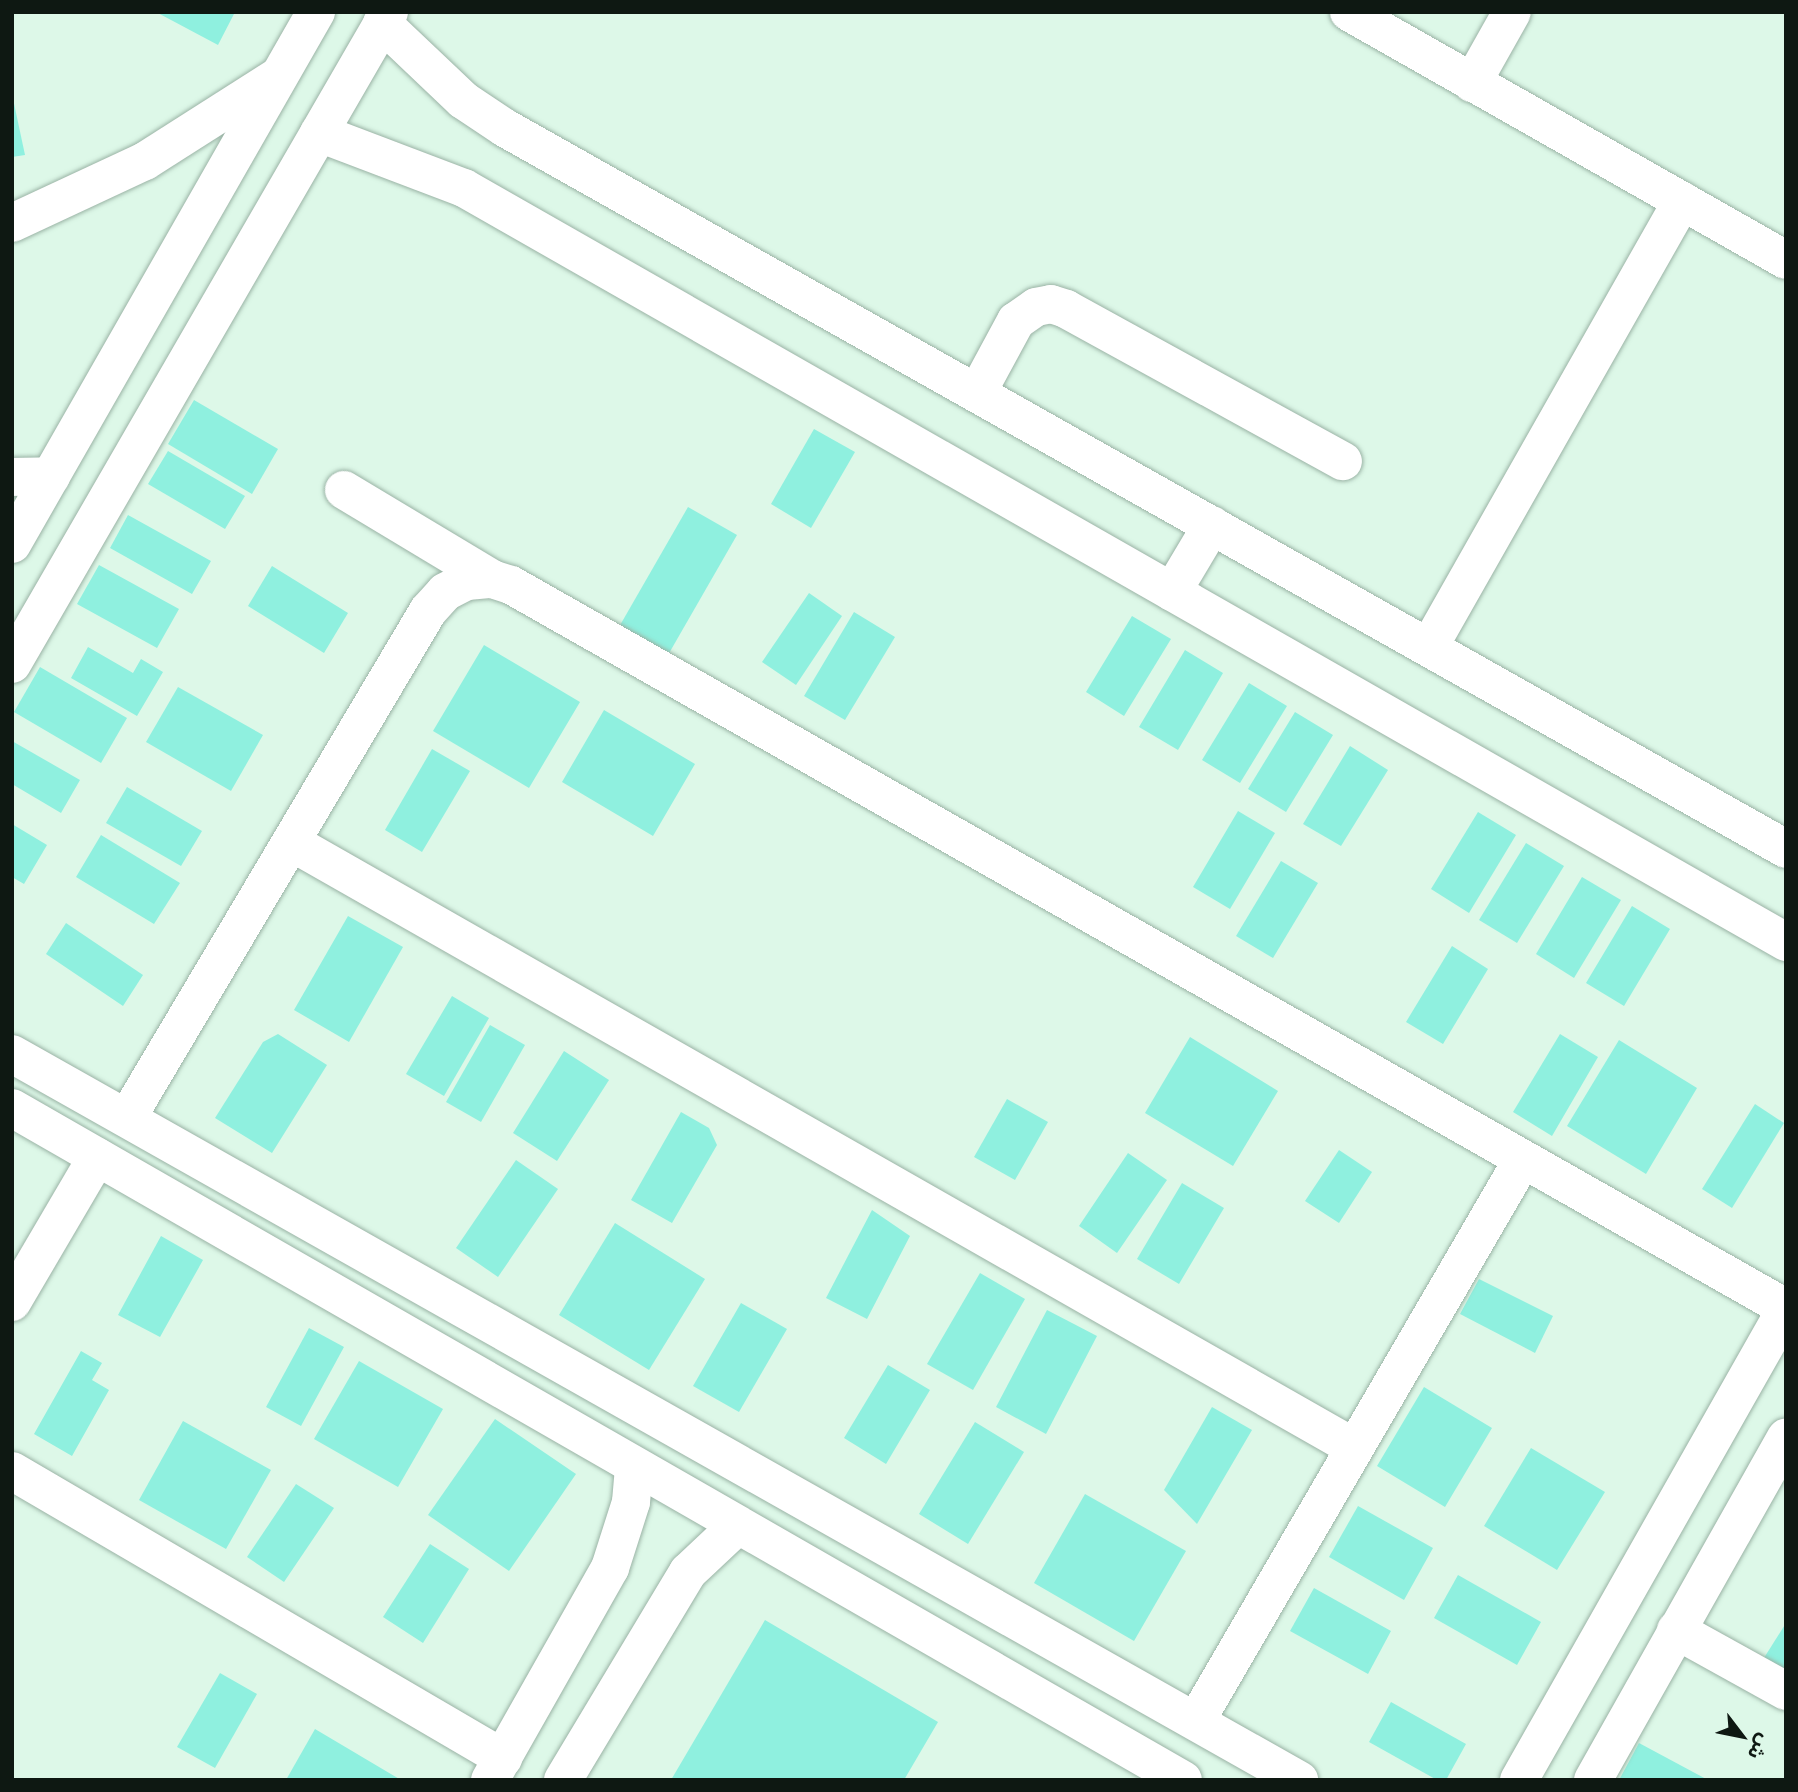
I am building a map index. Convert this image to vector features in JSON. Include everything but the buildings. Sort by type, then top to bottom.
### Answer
[{"type":"street","points":[[12,544],[316,12]]},
{"type":"street","points":[[1349,12],[1786,260]]},
{"type":"street","points":[[1472,83],[1511,12]]},
{"type":"street","points":[[12,664],[386,18],[463,100],[505,128],[1786,849]]},
{"type":"street","points":[[12,223],[145,160],[282,74]]},
{"type":"street","points":[[318,133],[464,188],[1786,942]]},
{"type":"street","points":[[1429,647],[1682,201]]},
{"type":"street","points":[[977,393],[1016,321],[1036,307],[1051,304],[1343,461]]},
{"type":"street","points":[[12,477],[51,476]]},
{"type":"street","points":[[344,490],[492,579],[524,592],[1786,1308],[1519,1780]]},
{"type":"street","points":[[1172,592],[1212,525]]},
{"type":"street","points":[[127,1118],[428,611],[456,586],[492,579]]},
{"type":"street","points":[[291,842],[1355,1448]]},
{"type":"street","points":[[12,1054],[1299,1780]]},
{"type":"street","points":[[12,1108],[1184,1780]]},
{"type":"street","points":[[12,1302],[97,1157]]},
{"type":"street","points":[[1196,1721],[1523,1158]]},
{"type":"street","points":[[1593,1780],[1786,1438]]},
{"type":"street","points":[[12,1471],[497,1769],[610,1568],[631,1502],[634,1467]]},
{"type":"street","points":[[564,1780],[676,1590],[710,1547],[737,1526]]},
{"type":"street","points":[[1676,1630],[1786,1691]]}]
